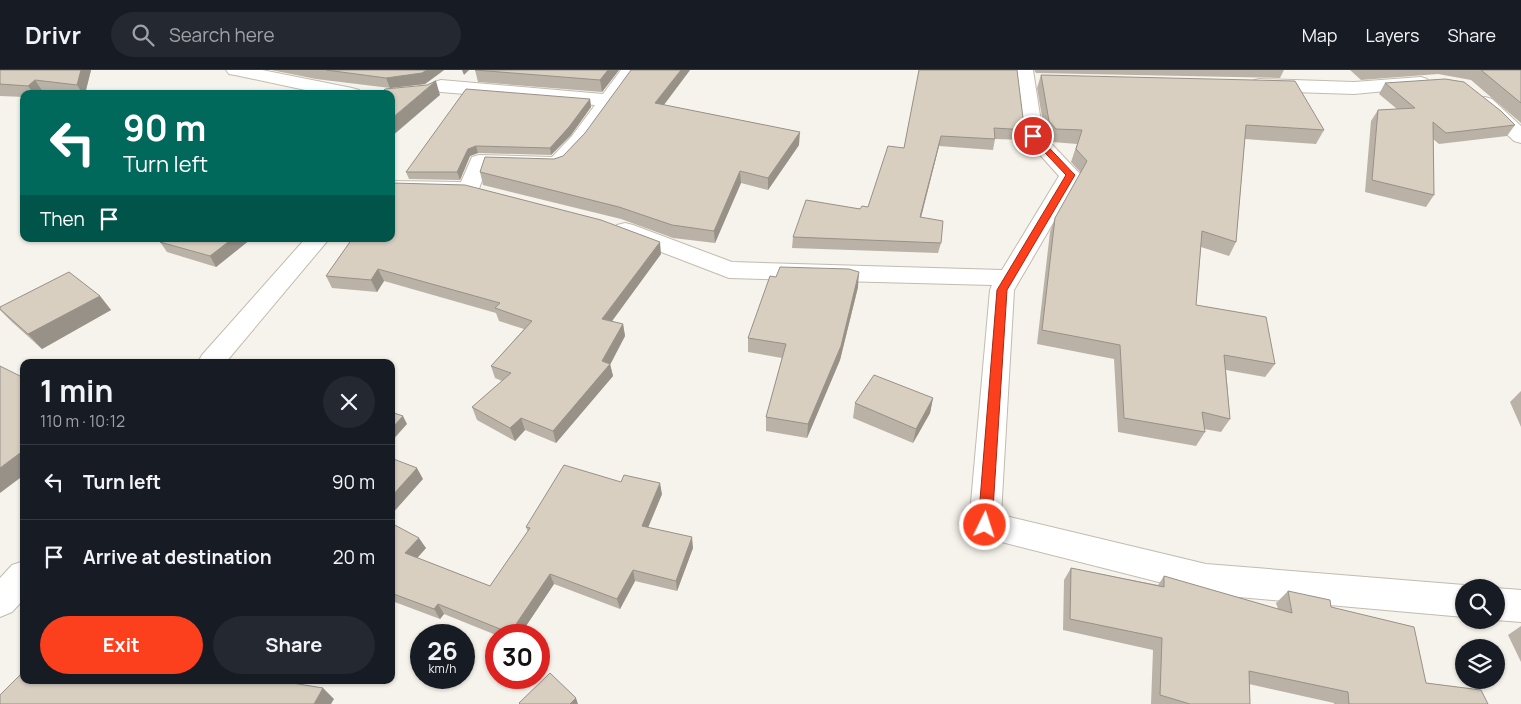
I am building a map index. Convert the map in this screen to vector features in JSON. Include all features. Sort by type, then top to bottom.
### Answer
[{"type":"street","points":[[235,70],[332,90]]},
{"type":"street","points":[[458,70],[432,89],[608,100]]},
{"type":"street","points":[[395,187],[479,192],[478,161],[557,163],[579,140],[630,70]]},
{"type":"street","points":[[1032,77],[1033,136],[1070,175],[1002,290],[985,525],[1206,578],[1455,600]]},
{"type":"street","points":[[1240,84],[1354,88],[1438,82]]},
{"type":"street","points":[[1471,91],[1501,116],[1521,137]]},
{"type":"street","points":[[603,223],[729,270],[1008,278]]},
{"type":"street","points":[[214,359],[314,242]]},
{"type":"street","points":[[0,601],[20,580]]},
{"type":"street","points":[[1505,605],[1521,606]]},
{"type":"building","points":[[0,70],[81,70],[77,85],[35,80],[28,86],[0,84]]},
{"type":"building","points":[[326,70],[427,70],[422,73],[386,78]]},
{"type":"building","points":[[475,70],[608,70],[600,80]]},
{"type":"building","points":[[631,70],[681,70],[655,103],[800,132],[768,178],[740,171],[714,231],[672,225],[619,207],[480,172],[485,157],[554,159],[563,156],[585,133]]},
{"type":"building","points":[[919,70],[1017,70],[1024,126],[1027,130],[994,128],[995,139],[941,136],[920,217],[943,221],[941,243],[793,237],[806,200],[860,209],[862,206],[868,207],[888,146],[904,148]]},
{"type":"building","points":[[1481,70],[1521,70],[1521,103]]},
{"type":"building","points":[[1041,75],[1295,81],[1324,130],[1246,125],[1236,242],[1202,231],[1196,305],[1266,317],[1275,364],[1224,355],[1230,419],[1202,412],[1205,432],[1124,418],[1120,345],[1042,330],[1055,218],[1087,161],[1076,149],[1082,130],[1056,129],[1049,121]]},
{"type":"building","points":[[1445,79],[1464,82],[1501,111],[1515,125],[1446,133],[1433,122],[1434,195],[1372,180],[1378,110],[1415,108],[1385,83]]},
{"type":"building","points":[[436,81],[395,116],[395,90],[385,89],[427,85]]},
{"type":"building","points":[[466,89],[590,99],[550,148],[476,146],[468,149],[457,172],[406,172]]},
{"type":"building","points":[[395,183],[465,185],[601,220],[660,242],[602,319],[623,324],[602,361],[610,364],[553,431],[521,418],[510,428],[472,407],[511,373],[491,366],[532,321],[495,308],[500,303],[378,269],[371,280],[326,276],[350,242],[395,242]]},
{"type":"building","points":[[160,242],[228,242],[210,256]]},
{"type":"building","points":[[780,267],[849,269],[859,272],[841,346],[808,424],[766,417],[786,344],[748,338],[770,276],[776,277]]},
{"type":"building","points":[[69,272],[100,296],[28,334],[0,309],[0,307]]},
{"type":"building","points":[[0,366],[20,376],[20,453],[0,468]]},
{"type":"building","points":[[874,375],[933,398],[916,429],[855,403]]},
{"type":"building","points":[[395,413],[403,416],[395,425]]},
{"type":"building","points":[[395,460],[417,468],[395,493]]},
{"type":"building","points":[[564,465],[621,482],[624,475],[660,483],[642,526],[692,537],[676,581],[633,570],[617,599],[550,574],[516,624],[488,624],[438,604],[434,609],[395,594],[395,525],[419,538],[405,553],[490,586],[530,528],[526,527]]},
{"type":"building","points":[[1071,568],[1164,587],[1164,576],[1292,613],[1288,591],[1330,600],[1331,607],[1414,627],[1426,683],[1455,687],[1455,689],[1481,690],[1488,704],[1349,704],[1348,692],[1249,671],[1250,704],[1190,704],[1160,695],[1162,638],[1070,619]]},
{"type":"building","points":[[550,673],[576,698],[570,704],[519,703],[533,689],[550,689]]},
{"type":"building","points":[[20,675],[20,684],[298,684],[323,688],[314,704],[0,704],[0,695]]},
{"type":"route","points":[[985,525],[1002,290],[1070,175],[1033,136]]}]
